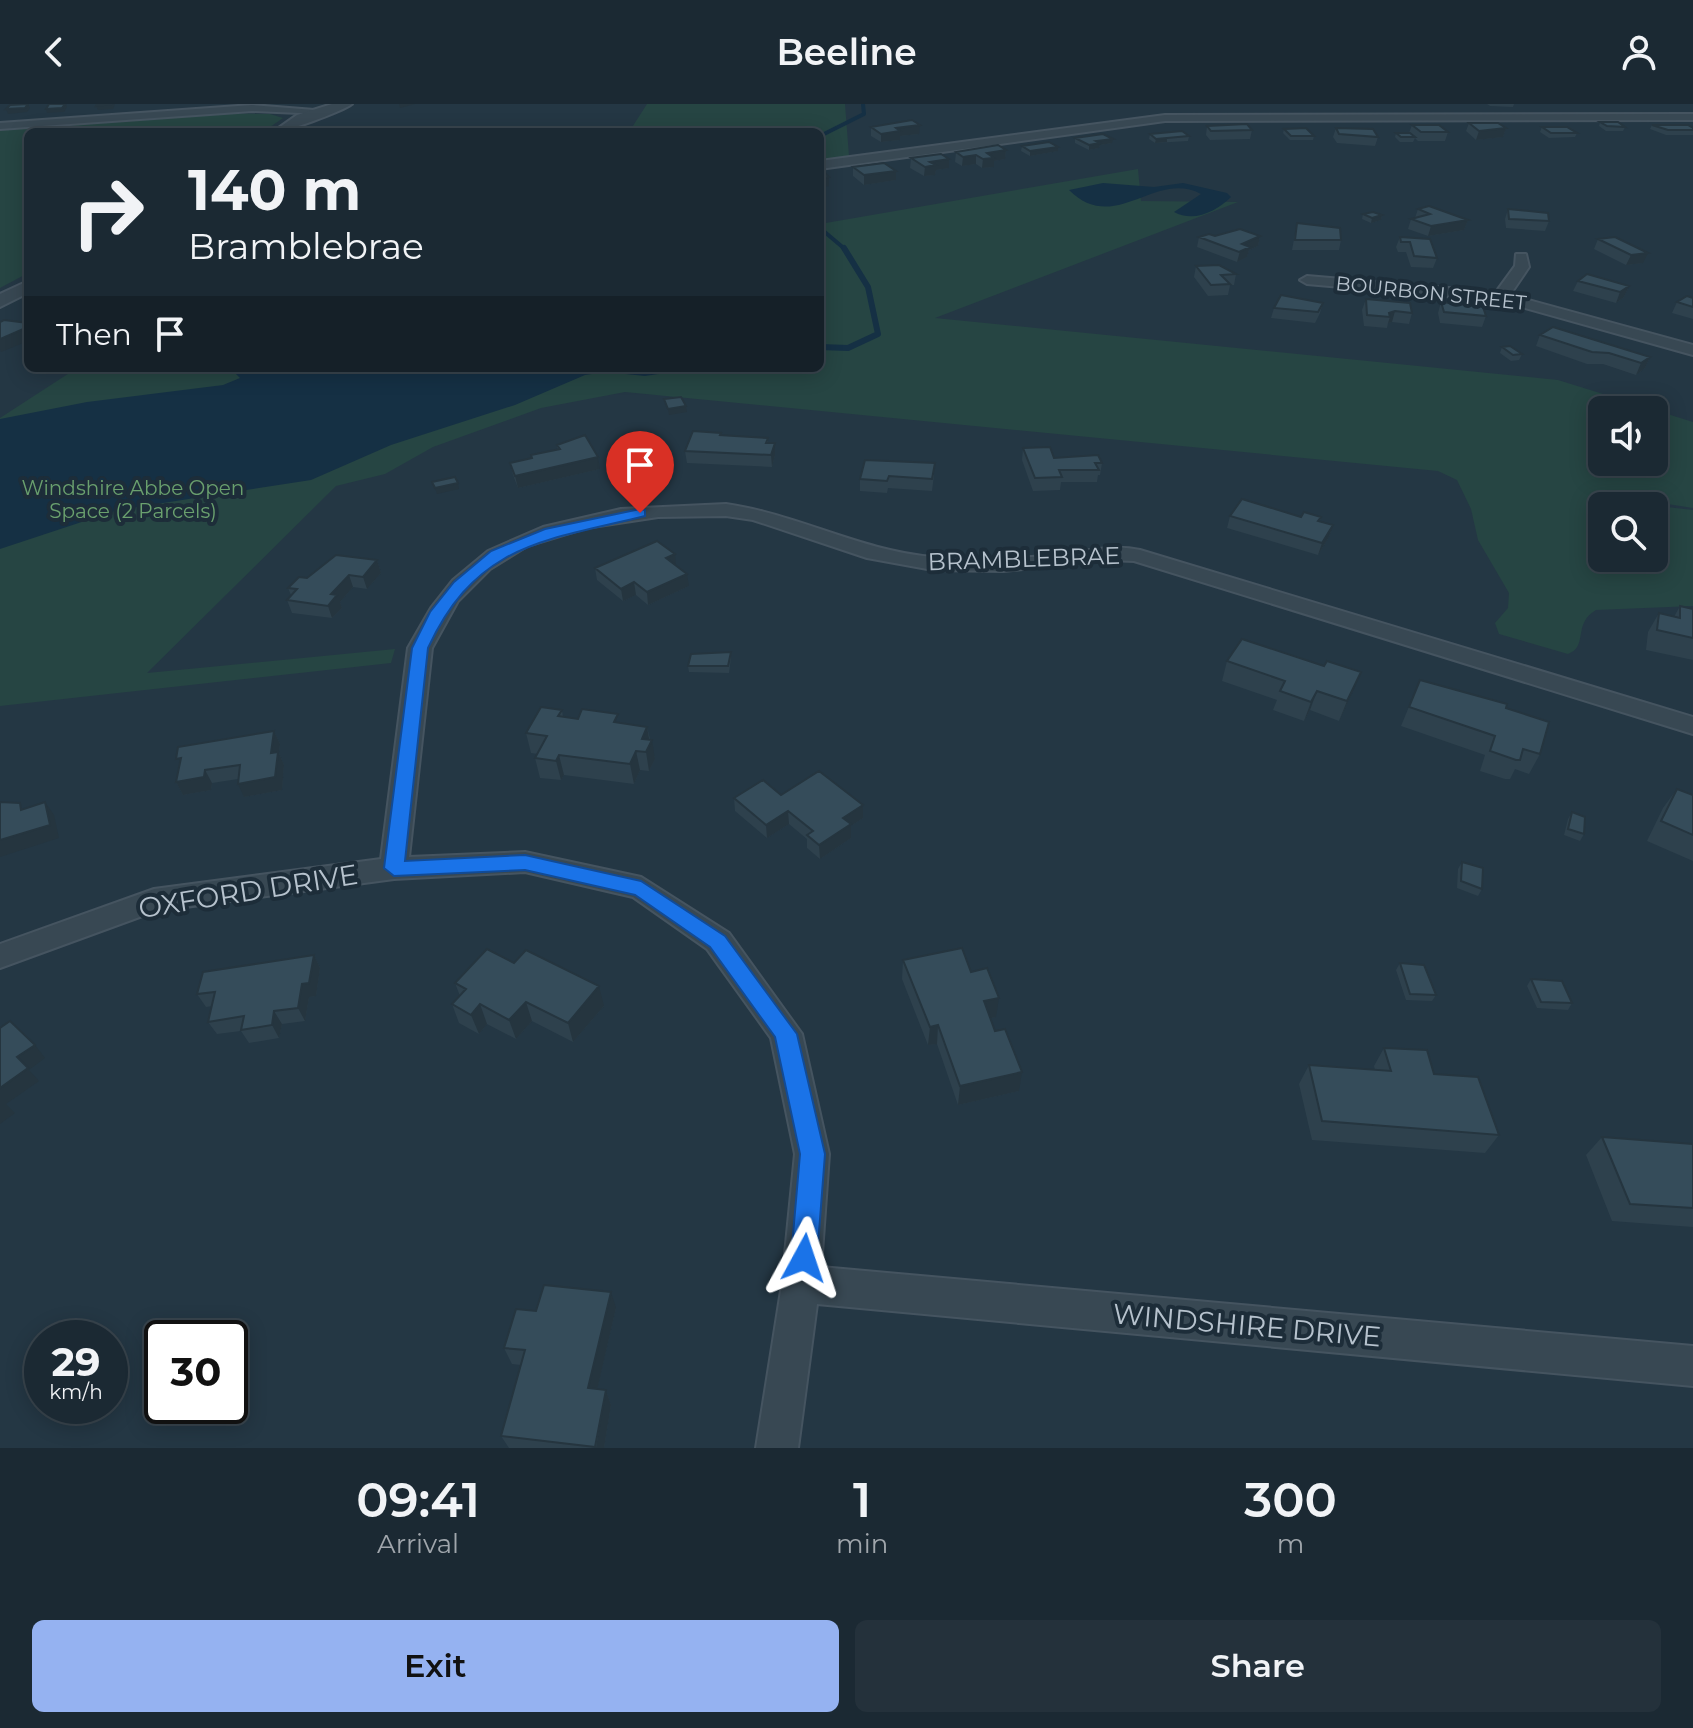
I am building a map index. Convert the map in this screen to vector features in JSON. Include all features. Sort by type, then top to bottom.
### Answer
[{"type":"street","points":[[288,128],[322,111],[345,104]]},
{"type":"street","points":[[1212,104],[1218,116]]},
{"type":"street","points":[[0,126],[252,108],[322,111]]},
{"type":"street","points":[[824,164],[1120,122],[1218,116],[1693,117]]},
{"type":"street","points":[[1501,297],[1508,281],[1522,267],[1521,257]]},
{"type":"street","name":"BOURBON STREET","points":[[1307,280],[1501,297],[1693,350]]},
{"type":"street","points":[[0,301],[24,288]]},
{"type":"street","name":"BRAMBLEBRAE","points":[[394,868],[420,648],[435,615],[460,585],[496,555],[550,532],[617,516],[686,507],[751,513],[808,529],[861,550],[916,562],[978,565],[1117,553],[1163,562],[1693,726]]},
{"type":"street","name":"OXFORD DRIVE","points":[[0,956],[154,900],[394,868],[525,862],[641,888],[718,941],[786,1034],[812,1154],[801,1284],[777,1448]]},
{"type":"street","name":"WINDSHIRE DRIVE","points":[[801,1284],[1693,1366]]},
{"type":"green space","points":[[647,104],[845,104],[849,156],[824,159],[824,128],[632,128]]},
{"type":"green space","points":[[215,113],[270,114],[283,118],[269,128],[24,128],[24,275],[0,288],[0,129]]},
{"type":"green space","name":"Windshire Abbe Open Space (2 Parcels)","points":[[1138,169],[1141,201],[1238,202],[935,318],[1558,380],[1609,396],[1588,396],[1588,476],[1668,476],[1668,414],[1693,422],[1693,508],[1668,504],[1668,492],[1588,492],[1588,572],[1668,572],[1668,507],[1693,510],[1693,606],[1596,610],[1584,622],[1578,646],[1568,654],[1499,634],[1495,623],[1508,608],[1509,593],[1478,540],[1471,509],[1457,480],[1438,471],[625,392],[541,408],[433,447],[385,474],[336,486],[147,673],[395,649],[391,663],[0,706],[0,418],[71,372],[824,372],[824,223]]},
{"type":"water","points":[[1103,183],[1154,187],[1183,183],[1227,193],[1231,197],[1212,211],[1189,216],[1174,212],[1201,194],[1184,189],[1167,189],[1119,205],[1103,207],[1086,202],[1069,190]]},
{"type":"water","points":[[234,372],[606,372],[585,375],[515,405],[391,445],[311,480],[118,510],[0,549],[0,419],[87,402],[223,385],[240,378]]},
{"type":"water","points":[[606,372],[672,372],[645,376]]},
{"type":"building","points":[[28,104],[25,108],[6,109],[10,105]]},
{"type":"building","points":[[49,104],[65,104],[62,108],[46,109]]},
{"type":"building","points":[[912,120],[920,125],[896,128],[900,131],[881,134],[871,127]]},
{"type":"building","points":[[1600,122],[1618,122],[1625,127],[1607,126]]},
{"type":"building","points":[[1469,123],[1498,123],[1506,128],[1479,131]]},
{"type":"building","points":[[1247,124],[1252,130],[1211,131],[1207,126]]},
{"type":"building","points":[[1412,125],[1439,125],[1448,132],[1421,132]]},
{"type":"building","points":[[1652,125],[1688,125],[1693,130],[1668,130]]},
{"type":"building","points":[[1542,127],[1567,127],[1577,133],[1551,133]]},
{"type":"building","points":[[1306,128],[1314,136],[1291,136],[1284,129]]},
{"type":"building","points":[[1336,128],[1373,129],[1378,137],[1339,134]]},
{"type":"building","points":[[1182,131],[1189,136],[1156,139],[1150,134]]},
{"type":"building","points":[[1396,133],[1410,133],[1415,137],[1401,137]]},
{"type":"building","points":[[1103,134],[1113,139],[1089,145],[1075,138]]},
{"type":"building","points":[[1049,142],[1058,147],[1030,151],[1022,146]]},
{"type":"building","points":[[998,145],[1006,150],[987,153],[994,158],[983,159],[976,155],[963,157],[956,152]]},
{"type":"building","points":[[941,154],[949,159],[930,162],[936,165],[925,167],[911,158]]},
{"type":"building","points":[[884,163],[896,171],[864,175],[853,167]]},
{"type":"building","points":[[1429,206],[1468,220],[1431,226],[1411,219],[1430,214],[1418,209]]},
{"type":"building","points":[[1508,209],[1548,213],[1549,221],[1509,219]]},
{"type":"building","points":[[1373,212],[1382,215],[1372,218],[1363,214]]},
{"type":"building","points":[[1297,223],[1340,228],[1341,240],[1295,240]]},
{"type":"building","points":[[1240,229],[1260,236],[1242,244],[1250,247],[1239,252],[1199,237],[1215,236]]},
{"type":"building","points":[[1400,237],[1430,239],[1437,258],[1414,256],[1410,242],[1401,242]]},
{"type":"building","points":[[1615,237],[1648,253],[1631,255],[1598,239]]},
{"type":"building","points":[[1219,265],[1236,274],[1221,275],[1230,284],[1211,285],[1196,266]]},
{"type":"building","points":[[1587,274],[1629,286],[1620,292],[1578,281]]},
{"type":"building","points":[[1281,295],[1323,303],[1318,312],[1274,308]]},
{"type":"building","points":[[1687,296],[1693,298],[1693,307],[1677,302]]},
{"type":"building","points":[[1366,299],[1410,303],[1412,313],[1395,311],[1389,313],[1390,317],[1367,315]]},
{"type":"building","points":[[1441,302],[1483,307],[1486,316],[1444,312]]},
{"type":"building","points":[[0,322],[24,322],[24,329],[0,339]]},
{"type":"building","points":[[1553,327],[1650,357],[1641,363],[1609,353],[1592,352],[1540,335]]},
{"type":"building","points":[[1510,346],[1522,354],[1513,355],[1502,347]]},
{"type":"building","points":[[681,397],[686,406],[668,409],[664,399]]},
{"type":"building","points":[[693,431],[768,438],[766,443],[775,443],[771,455],[685,451]]},
{"type":"building","points":[[585,435],[598,457],[515,476],[510,463],[560,449],[557,445]]},
{"type":"building","points":[[1050,447],[1054,458],[1098,455],[1102,463],[1095,463],[1099,470],[1059,470],[1062,477],[1035,478],[1023,448]]},
{"type":"building","points":[[865,460],[935,463],[932,479],[889,476],[887,481],[860,479]]},
{"type":"building","points":[[455,477],[458,483],[435,488],[432,482]]},
{"type":"building","points":[[1242,499],[1301,517],[1304,512],[1321,517],[1318,521],[1333,525],[1322,543],[1230,516]]},
{"type":"building","points":[[657,541],[675,554],[666,558],[687,574],[647,592],[634,582],[621,589],[595,568]]},
{"type":"building","points":[[336,555],[377,560],[363,577],[349,575],[331,594],[337,595],[328,606],[287,600],[297,589],[288,588],[299,577],[307,578]]},
{"type":"building","points":[[1680,606],[1693,609],[1693,638],[1657,630],[1659,613],[1680,618]]},
{"type":"building","points":[[1242,639],[1324,666],[1327,661],[1361,672],[1347,701],[1317,691],[1311,702],[1280,691],[1285,681],[1227,661]]},
{"type":"building","points":[[731,652],[728,666],[688,666],[691,654]]},
{"type":"building","points":[[1420,680],[1507,704],[1506,708],[1549,722],[1540,754],[1523,749],[1520,760],[1516,760],[1490,751],[1495,736],[1409,707]]},
{"type":"building","points":[[541,707],[562,710],[558,716],[578,719],[582,709],[618,714],[614,722],[647,727],[642,739],[652,740],[646,752],[636,751],[630,764],[559,755],[556,761],[535,758],[547,736],[526,733]]},
{"type":"building","points":[[274,731],[271,753],[278,752],[275,777],[238,784],[240,765],[205,770],[204,777],[176,782],[181,758],[176,759],[178,747]]},
{"type":"building","points":[[819,771],[863,805],[843,818],[851,824],[819,845],[807,835],[813,831],[788,811],[766,825],[734,798],[763,780],[781,795]]},
{"type":"building","points":[[1677,789],[1693,795],[1693,835],[1661,821]]},
{"type":"building","points":[[0,802],[20,803],[21,810],[45,802],[50,825],[0,840]]},
{"type":"building","points":[[1572,812],[1585,817],[1584,834],[1568,829]]},
{"type":"building","points":[[1462,862],[1483,868],[1482,889],[1461,881]]},
{"type":"building","points":[[962,948],[971,972],[987,968],[999,998],[984,1001],[995,1031],[1005,1029],[1022,1072],[960,1086],[938,1025],[930,1027],[903,960]]},
{"type":"building","points":[[487,949],[514,963],[526,950],[599,986],[568,1023],[526,1002],[509,1020],[480,1004],[471,1015],[452,1004],[466,989],[455,983]]},
{"type":"building","points":[[314,955],[309,983],[302,984],[298,1008],[274,1011],[272,1025],[241,1030],[244,1016],[208,1022],[215,992],[197,994],[203,972]]},
{"type":"building","points":[[1400,963],[1424,965],[1436,995],[1410,994]]},
{"type":"building","points":[[1531,979],[1562,981],[1572,1003],[1541,1002]]},
{"type":"building","points":[[10,1021],[35,1045],[17,1057],[28,1068],[0,1088],[0,1028]]},
{"type":"building","points":[[1384,1048],[1427,1050],[1434,1074],[1478,1077],[1499,1135],[1322,1121],[1309,1065],[1391,1071]]},
{"type":"building","points":[[1602,1137],[1693,1144],[1693,1208],[1630,1204]]},
{"type":"building","points":[[544,1285],[611,1292],[588,1388],[606,1390],[595,1447],[501,1436],[525,1350],[504,1348],[516,1309],[536,1311]]},
{"type":"waterway","points":[[824,134],[864,114],[863,104]]},
{"type":"waterway","points":[[824,231],[844,249]]},
{"type":"waterway","points":[[824,347],[848,348],[878,334],[868,287],[844,249]]},
{"type":"route","points":[[640,513],[550,532],[496,555],[460,585],[435,615],[420,648],[394,868],[525,862],[641,888],[718,941],[786,1034],[812,1154],[804,1258]]}]
